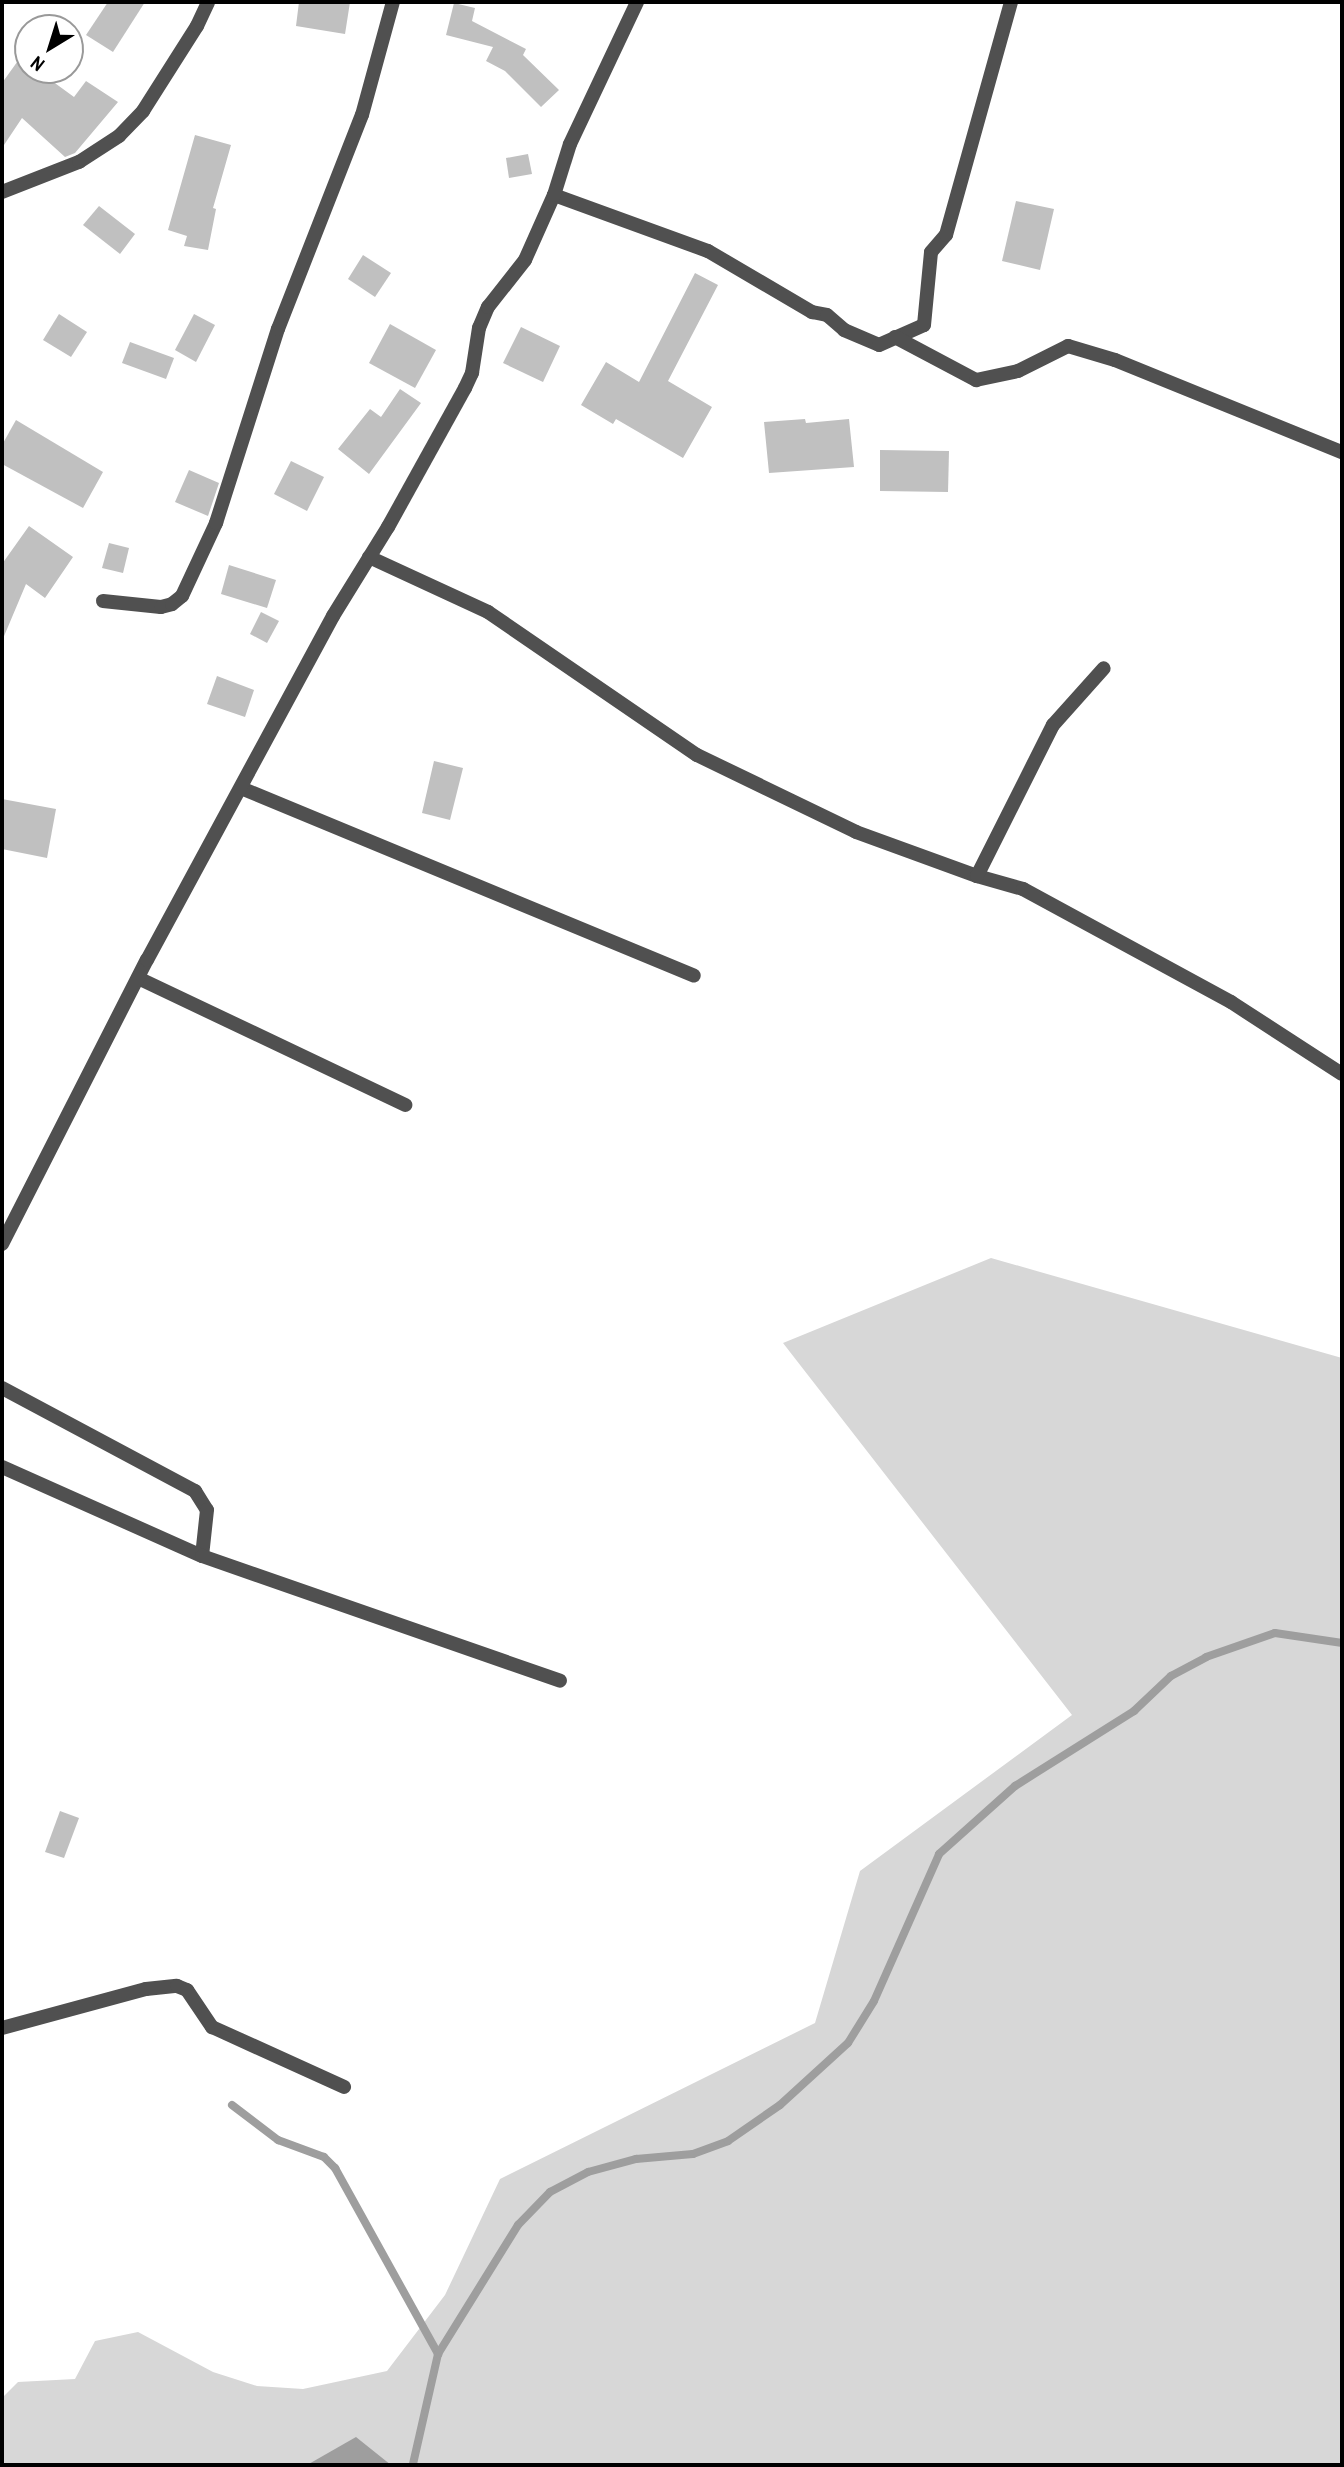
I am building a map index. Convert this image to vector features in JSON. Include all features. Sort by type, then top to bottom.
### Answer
[{"type":"street","points":[[2,192],[79,163],[119,136],[143,111],[197,26],[208,2]]},
{"type":"street","points":[[103,601],[161,607],[172,604],[182,596],[216,523],[278,330],[362,115],[393,2]]},
{"type":"street","points":[[2,1244],[138,978],[333,616],[465,388],[472,373],[480,328],[488,307],[525,260],[554,195],[570,144],[637,2]]},
{"type":"street","points":[[554,195],[708,251],[812,312],[827,315],[844,330],[878,345],[924,325],[930,252],[946,234],[1011,2]]},
{"type":"street","points":[[895,337],[976,380],[1018,371],[1068,346],[1115,360],[1342,452]]},
{"type":"street","points":[[369,558],[488,612],[697,755],[856,832],[977,876],[1024,889],[1231,1002],[1342,1074]]},
{"type":"street","points":[[977,876],[1053,725],[1104,668]]},
{"type":"street","points":[[241,788],[694,976]]},
{"type":"street","points":[[138,978],[405,1105]]},
{"type":"street","points":[[2,1388],[195,1491],[206,1510],[202,1556]]},
{"type":"street","points":[[2,1467],[202,1556],[560,1681]]},
{"type":"street","points":[[2,2028],[146,1989],[177,1986],[187,1990],[212,2027],[344,2087]]},
{"type":"shaded area","points":[[991,1258],[1342,1358],[1342,2465],[2,2465],[2,2398],[18,2382],[75,2379],[95,2341],[138,2332],[213,2372],[257,2386],[303,2389],[387,2371],[445,2295],[500,2179],[815,2023],[860,1871],[1072,1715],[783,1343]]},
{"type":"shaded area","points":[[356,2437],[391,2465],[307,2465]]},
{"type":"building","points":[[108,2],[145,2],[113,52],[86,35]]},
{"type":"building","points":[[299,2],[350,2],[345,34],[296,26]]},
{"type":"building","points":[[454,3],[475,8],[472,21],[526,49],[523,55],[559,90],[541,107],[505,71],[486,61],[493,47],[446,35]]},
{"type":"building","points":[[14,66],[14,84],[56,84],[74,97],[86,81],[118,102],[75,153],[65,157],[22,118],[2,148],[2,83]]},
{"type":"building","points":[[195,135],[231,145],[213,208],[216,209],[208,250],[184,246],[187,236],[168,230]]},
{"type":"building","points":[[528,154],[532,174],[509,178],[506,158]]},
{"type":"building","points":[[1016,201],[1054,209],[1040,270],[1002,261]]},
{"type":"building","points":[[99,206],[135,234],[120,254],[83,225]]},
{"type":"building","points":[[363,255],[391,273],[375,297],[348,279]]},
{"type":"building","points":[[695,273],[718,285],[668,381],[712,407],[683,458],[616,419],[613,424],[581,405],[606,362],[639,382]]},
{"type":"building","points":[[59,314],[87,332],[71,357],[43,340]]},
{"type":"building","points":[[194,314],[215,325],[196,362],[175,350]]},
{"type":"building","points":[[390,324],[436,350],[415,388],[369,363]]},
{"type":"building","points":[[521,327],[560,346],[543,382],[503,363]]},
{"type":"building","points":[[130,342],[174,358],[166,379],[122,363]]},
{"type":"building","points":[[400,389],[421,403],[369,474],[338,449],[370,409],[381,417]]},
{"type":"building","points":[[805,419],[806,423],[849,419],[854,467],[769,473],[764,422]]},
{"type":"building","points":[[16,420],[103,472],[83,508],[2,464],[2,445]]},
{"type":"building","points":[[880,450],[949,451],[948,492],[880,491]]},
{"type":"building","points":[[291,461],[324,477],[307,511],[274,494]]},
{"type":"building","points":[[189,470],[219,483],[208,516],[175,502]]},
{"type":"building","points":[[29,526],[73,557],[45,598],[26,584],[2,641],[2,564]]},
{"type":"building","points":[[109,543],[129,548],[123,573],[102,568]]},
{"type":"building","points":[[229,565],[276,580],[267,608],[221,594]]},
{"type":"building","points":[[261,612],[279,621],[267,643],[250,634]]},
{"type":"building","points":[[217,676],[254,690],[245,717],[207,704]]},
{"type":"building","points":[[434,761],[463,768],[450,820],[422,813]]},
{"type":"building","points":[[2,799],[56,809],[47,858],[2,849]]},
{"type":"building","points":[[60,1811],[79,1818],[64,1858],[45,1852]]},
{"type":"waterway","points":[[413,2464],[438,2354],[518,2225],[550,2192],[588,2172],[636,2159],[693,2154],[728,2141],[780,2105],[848,2043],[874,2001],[939,1854],[1015,1786],[1134,1711],[1171,1676],[1206,1657],[1275,1633],[1342,1643]]},
{"type":"waterway","points":[[232,2105],[278,2140],[324,2157],[335,2168],[438,2354]]}]
